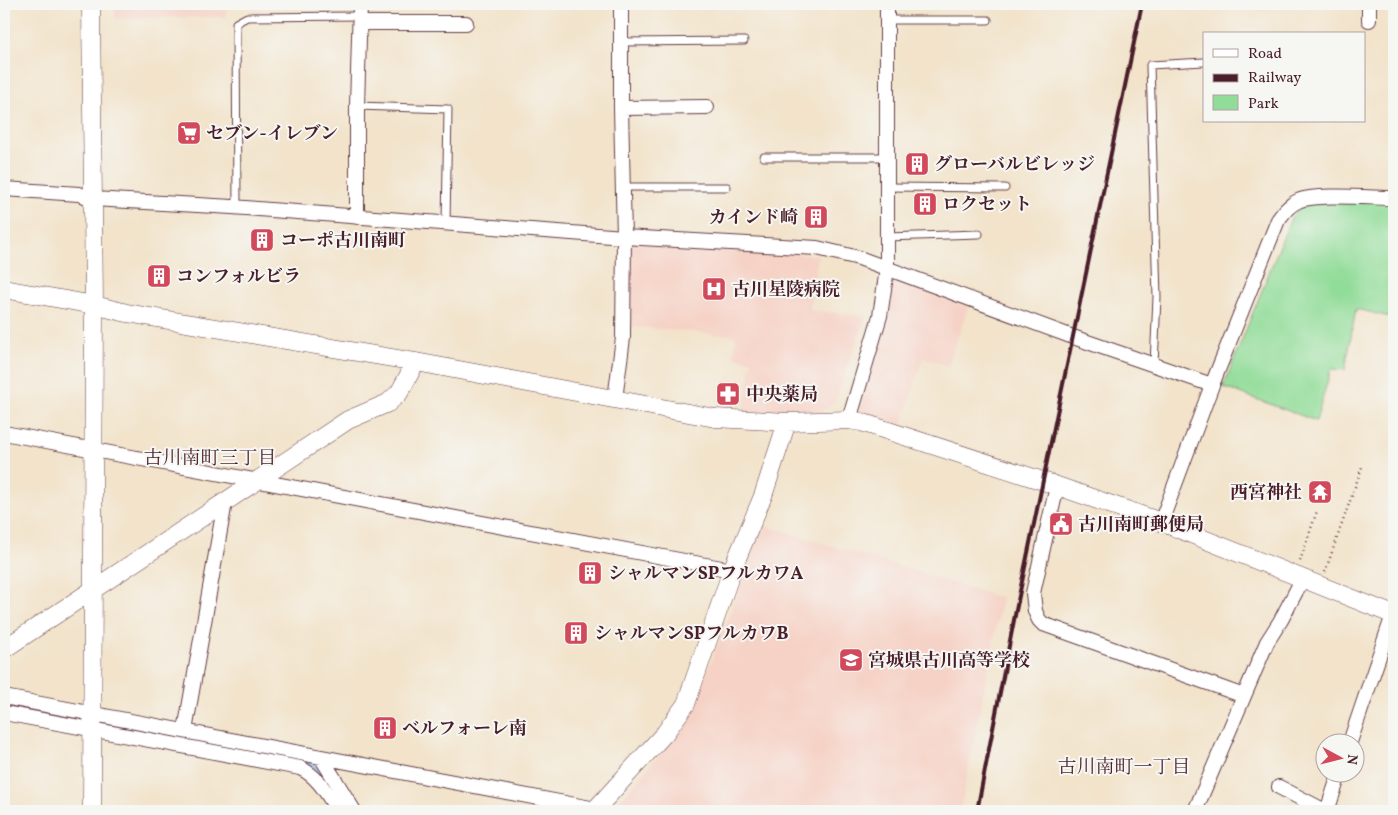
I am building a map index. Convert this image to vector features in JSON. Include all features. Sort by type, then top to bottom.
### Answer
[{"type":"street","points":[[91,4],[94,306],[92,811]]},
{"type":"street","points":[[615,399],[623,338],[624,237],[621,4]]},
{"type":"street","points":[[849,420],[880,316],[887,269],[887,4]]},
{"type":"street","points":[[1369,4],[1369,20]]},
{"type":"street","points":[[357,217],[357,106],[360,14],[466,23]]},
{"type":"street","points":[[621,108],[707,107]]},
{"type":"street","points":[[4,189],[79,194],[93,199],[624,237],[817,248],[858,258],[1212,385]]},
{"type":"street","points":[[1161,522],[1212,385],[1278,220],[1286,208],[1299,201],[1315,198],[1394,198]]},
{"type":"street","points":[[4,289],[127,313],[416,362],[715,418],[787,422],[849,420],[870,425],[1057,486],[1161,522],[1394,615],[1353,732]]},
{"type":"street","points":[[4,649],[348,420],[388,403],[399,393],[416,362]]},
{"type":"street","points":[[4,697],[92,721],[256,752],[321,757],[595,810],[665,733],[686,704],[732,570],[763,496],[787,422]]},
{"type":"street","points":[[4,433],[732,570]]},
{"type":"street","points":[[1057,486],[1033,592],[1035,611],[1039,620],[1043,624],[1244,696]]},
{"type":"street","points":[[185,731],[225,502]]},
{"type":"street","points":[[1196,811],[1266,642],[1281,620],[1299,576]]},
{"type":"street","points":[[4,713],[185,731],[256,752],[310,773],[319,780],[338,811]]},
{"type":"street","points":[[321,757],[354,811]]},
{"type":"street","points":[[1280,787],[1326,811],[1336,782]]},
{"type":"lane","points":[[237,208],[236,23],[247,17],[360,14]]},
{"type":"lane","points":[[887,20],[988,20]]},
{"type":"lane","points":[[621,42],[744,41]]},
{"type":"lane","points":[[1154,365],[1157,297],[1150,65],[1203,62]]},
{"type":"lane","points":[[357,106],[448,109],[446,224]]},
{"type":"lane","points":[[764,157],[886,157]]},
{"type":"lane","points":[[623,187],[726,187]]},
{"type":"lane","points":[[886,187],[1005,188]]},
{"type":"lane","points":[[886,237],[979,234]]},
{"type":"path","points":[[1321,585],[1362,467]]},
{"type":"path","points":[[1299,576],[1317,511]]},
{"type":"shaded area","points":[[115,4],[226,4],[226,17],[115,18]]},
{"type":"shaded area","points":[[627,242],[818,255],[810,310],[866,316],[835,402],[820,413],[743,412],[752,361],[734,357],[736,336],[626,326]]},
{"type":"shaded area","points":[[891,279],[968,307],[948,366],[923,358],[902,425],[859,413],[886,318]]},
{"type":"shaded area","name":"宮城県古川高等学校","points":[[764,525],[1002,598],[960,811],[611,811],[688,721]]},
{"type":"green space","points":[[1324,200],[1394,202],[1394,318],[1356,309],[1345,370],[1331,369],[1316,421],[1223,387],[1291,218],[1303,204]]},
{"type":"waterway","points":[[4,706],[73,718]]},
{"type":"waterway","points":[[115,726],[271,754]]},
{"type":"waterway","points":[[296,759],[312,765],[325,776]]},
{"type":"railway","points":[[977,811],[1014,620],[1142,4]]},
{"type":"place","name":"セブン-イレブン","points":[[189,133]]},
{"type":"place","name":"グローバルビレッジ","points":[[917,164]]},
{"type":"place","name":"ロクセット","points":[[925,204]]},
{"type":"place","name":"カインド崎","points":[[816,217]]},
{"type":"place","name":"コーポ古川南町","points":[[262,240]]},
{"type":"place","name":"コンフォルビラ","points":[[159,276]]},
{"type":"place","name":"古川星陵病院","points":[[714,289]]},
{"type":"place","name":"中央薬局","points":[[728,394]]},
{"type":"place","name":"西宮神社","points":[[1320,492]]},
{"type":"place","name":"古川南町郵便局","points":[[1061,524]]},
{"type":"place","name":"シャルマンSPフルカワA","points":[[590,573]]},
{"type":"place","name":"シャルマンSPフルカワB","points":[[576,633]]},
{"type":"place","name":"宮城県古川高等学校","points":[[851,660]]},
{"type":"place","name":"ベルフォーレ南","points":[[385,728]]},
{"type":"district","name":"古川南町三丁目","points":[[210,457]]},
{"type":"district","name":"古川南町一丁目","points":[[1124,766]]}]
